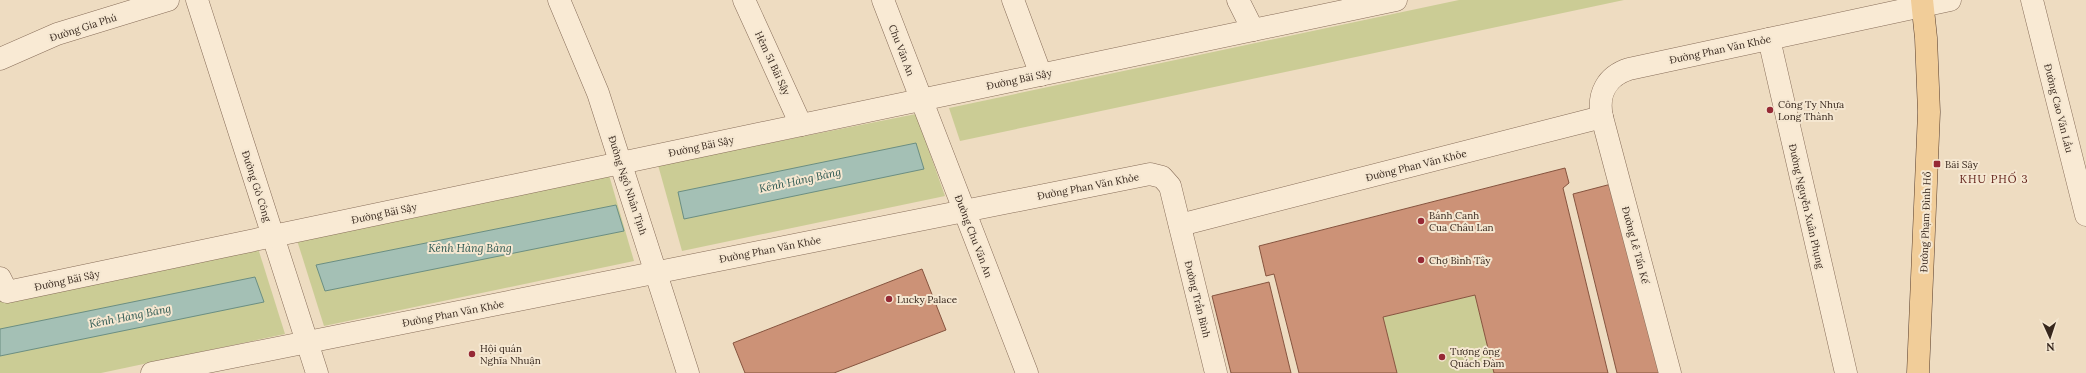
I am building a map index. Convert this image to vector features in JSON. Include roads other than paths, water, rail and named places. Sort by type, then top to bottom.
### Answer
[{"type":"main road","name":"Đường Phạm Đình Hổ","points":[[1918,373],[1930,112],[1923,3]]},
{"type":"street","name":"Đường Gia Phú","points":[[0,59],[57,34],[168,0]]},
{"type":"street","name":"Đường Gò Công","points":[[197,0],[317,373]]},
{"type":"street","name":"Đường Ngô Nhân Tịnh","points":[[559,0],[583,53],[622,163],[688,373]]},
{"type":"street","name":"Hẻm 51 Bãi Sậy","points":[[744,0],[801,125]]},
{"type":"street","name":"Chu Văn An","points":[[883,0],[922,100]]},
{"type":"street","points":[[1013,0],[1041,75]]},
{"type":"street","points":[[1238,0],[1253,30]]},
{"type":"street","name":"Đường Bãi Sậy","points":[[4,285],[273,236],[1396,0]]},
{"type":"street","name":"Đường Phan Văn Khỏe","points":[[152,373],[1150,174],[1162,177],[1170,186],[1180,226],[1602,117],[1600,99],[1603,90],[1608,82],[1621,72],[1923,3],[1950,0]]},
{"type":"street","name":"Đường Cao Văn Lầu","points":[[2032,0],[2085,208]]},
{"type":"street","name":"Đường Nguyễn Xuân Phụng","points":[[1769,39],[1846,373]]},
{"type":"street","name":"Đường Chu Văn An","points":[[922,100],[1027,373]]},
{"type":"street","name":"Đường Lê Tấn Kế","points":[[1602,117],[1670,373]]},
{"type":"street","name":"Đường Trần Bình","points":[[1180,226],[1216,373]]},
{"type":"water","name":"Kênh Hàng Bàng","points":[[916,143],[924,169],[684,219],[678,192]]},
{"type":"water","name":"Kênh Hàng Bàng","points":[[616,205],[624,231],[325,291],[316,265]]},
{"type":"water","name":"Kênh Hàng Bàng","points":[[255,277],[264,302],[0,356],[0,329]]},
{"type":"place","name":"Công Ty Nhựa Long Thành","points":[[1770,110]]},
{"type":"place","name":"Bãi Sậy","points":[[1937,164]]},
{"type":"place","name":"Bánh Canh Cua Châu Lan","points":[[1421,221]]},
{"type":"place","name":"Chợ Bình Tây","points":[[1421,260]]},
{"type":"place","name":"Lucky Palace","points":[[889,299]]},
{"type":"place","name":"Hội quán Nghĩa Nhuận","points":[[472,354]]},
{"type":"place","name":"Tượng ông Quách Đàm","points":[[1442,357]]},
{"type":"district","name":"KHU PHỐ 3","points":[[1994,179]]}]
